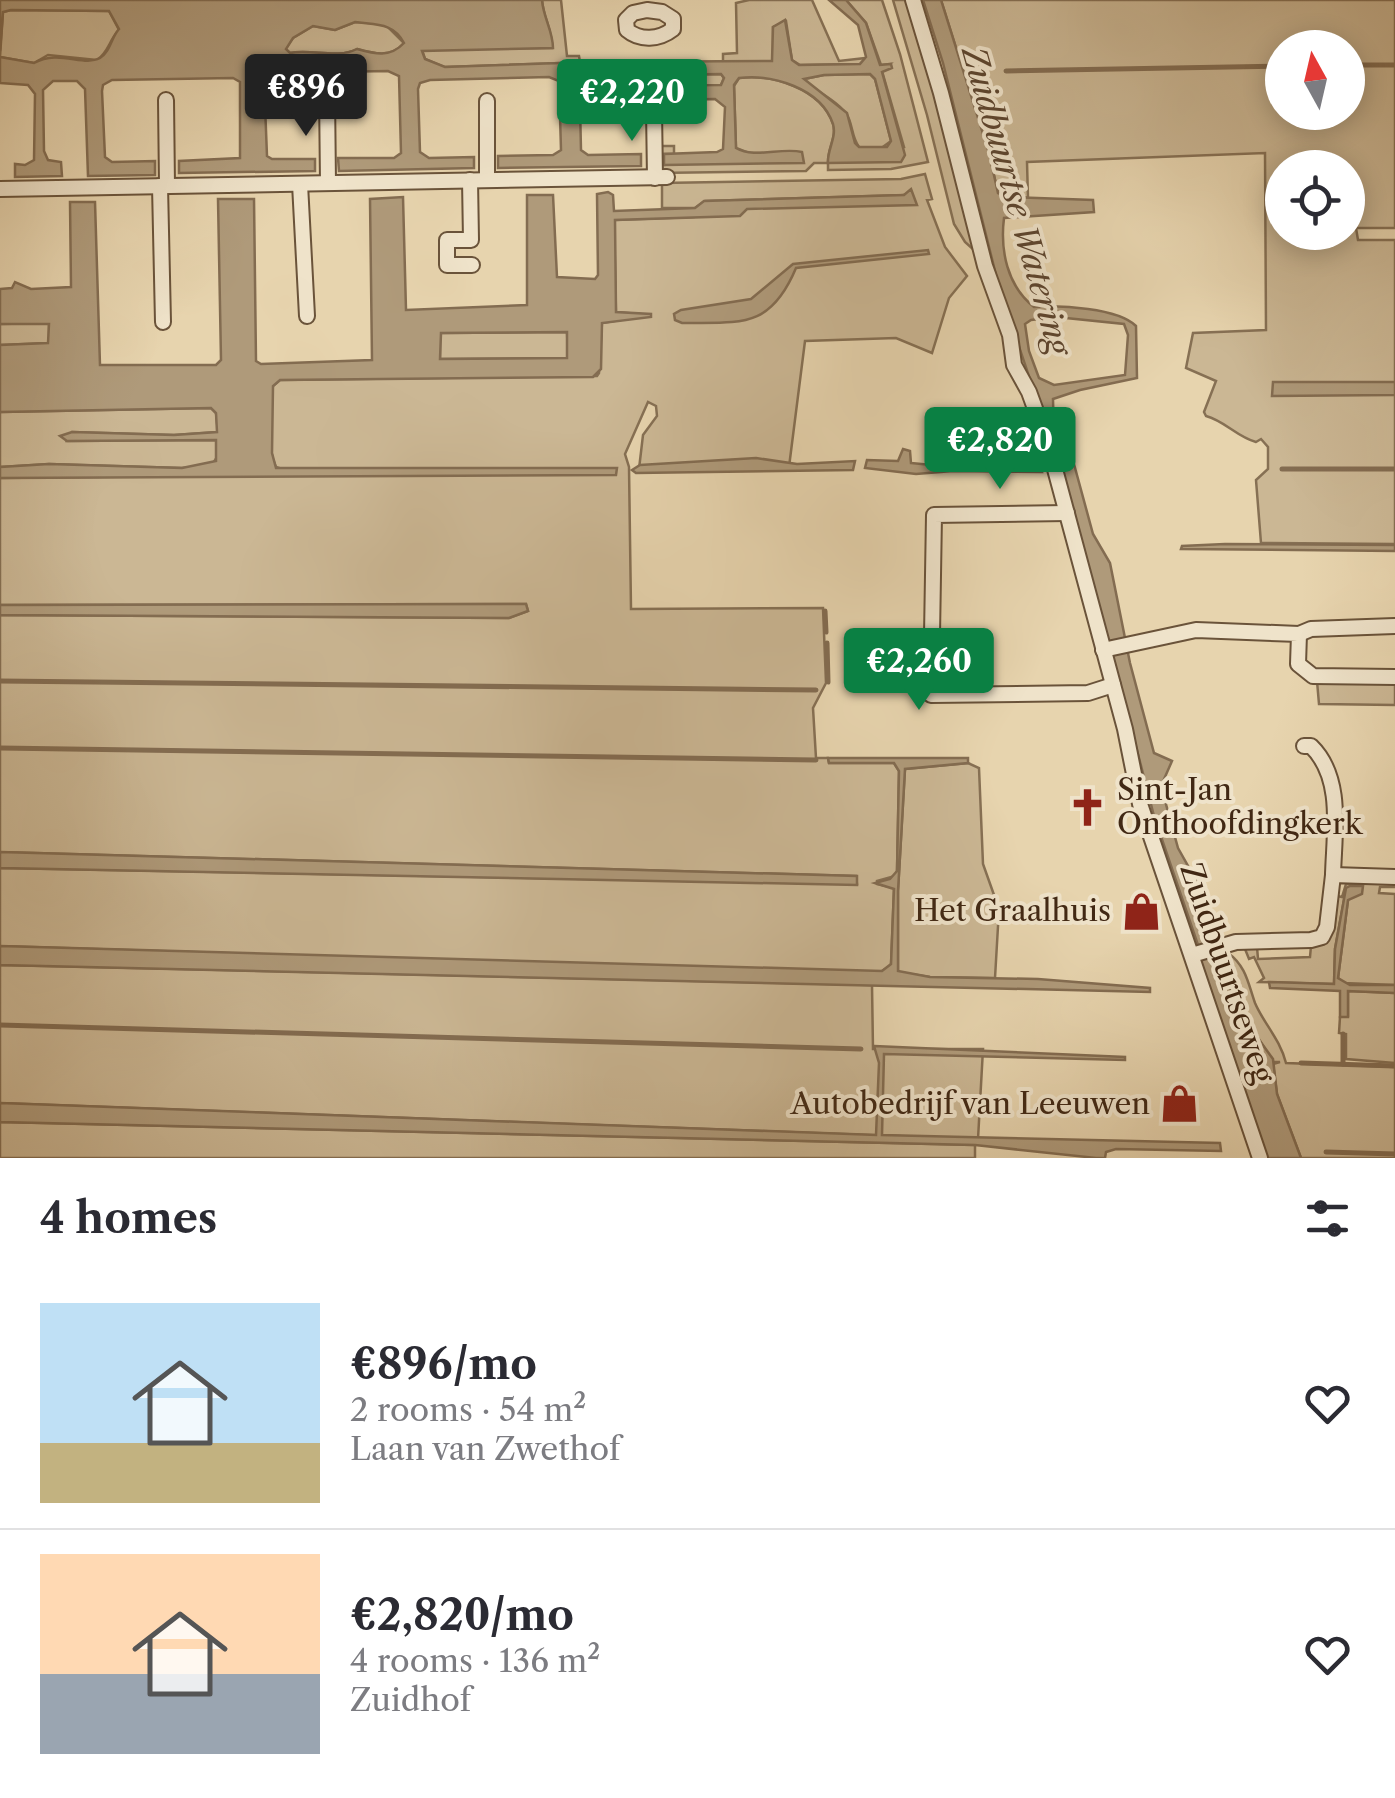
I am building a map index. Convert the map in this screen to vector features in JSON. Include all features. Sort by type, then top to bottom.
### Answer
[{"type":"street","name":"Zuidbuurtseweg","points":[[913,0],[985,266],[1010,335],[1014,365],[1029,392],[1106,649],[1140,804],[1195,954],[1260,1158]]},
{"type":"street","points":[[327,94],[328,182]]},
{"type":"street","points":[[163,322],[166,100]]},
{"type":"street","points":[[486,101],[487,180]]},
{"type":"street","points":[[0,189],[661,178],[654,110]]},
{"type":"street","points":[[470,180],[471,240],[447,240],[447,266],[472,265]]},
{"type":"street","points":[[300,184],[307,316]]},
{"type":"street","points":[[1067,513],[934,515],[931,695],[1088,693],[1113,684]]},
{"type":"street","points":[[1106,649],[1196,630],[1299,634],[1311,629],[1395,626]]},
{"type":"street","points":[[1299,634],[1298,664],[1314,676],[1395,677]]},
{"type":"street","points":[[1195,954],[1236,942],[1311,940],[1322,937],[1327,928],[1336,801],[1321,756],[1311,746],[1304,746]]},
{"type":"street","points":[[1333,875],[1395,876]]},
{"type":"shaded area","points":[[542,0],[561,0],[567,56],[592,62],[444,67],[425,59],[422,50],[552,48]]},
{"type":"shaded area","points":[[812,0],[839,61],[866,58],[860,64],[800,65],[792,60],[786,21],[773,27],[773,61],[723,63],[723,54],[737,53],[736,3]]},
{"type":"shaded area","points":[[846,0],[882,0],[928,162],[891,169],[828,170],[828,163],[904,147],[882,71],[890,64],[881,65],[866,23]]},
{"type":"shaded area","points":[[893,0],[906,0],[918,32],[975,251],[954,224]]},
{"type":"shaded area","points":[[941,0],[1395,0],[1395,228],[1365,228],[1365,150],[1265,150],[1027,162],[1028,198],[998,193]]},
{"type":"shaded area","points":[[109,11],[119,30],[97,60],[48,55],[34,63],[0,57],[3,12]]},
{"type":"shaded area","points":[[355,22],[385,24],[404,43],[382,54],[357,49],[341,53],[290,53],[285,49],[293,38],[313,26],[335,30]]},
{"type":"shaded area","points":[[721,74],[721,85],[583,86],[580,80],[583,76]]},
{"type":"shaded area","points":[[870,74],[875,79],[891,141],[880,149],[859,147],[851,123],[839,105],[804,79]]},
{"type":"shaded area","points":[[752,77],[794,86],[818,101],[834,129],[828,163],[814,163],[806,171],[657,173],[659,146],[674,146],[674,154],[664,154],[665,165],[802,153],[749,153],[736,148],[734,86],[739,78]]},
{"type":"shaded area","points":[[925,174],[932,199],[927,200],[945,247],[967,276],[949,298],[932,353],[896,338],[805,341],[789,467],[639,469],[643,435],[657,416],[656,406],[648,402],[625,454],[629,467],[631,609],[823,608],[826,683],[813,708],[816,758],[828,758],[829,763],[894,763],[899,771],[897,871],[895,876],[877,881],[894,888],[891,965],[882,971],[857,973],[0,946],[0,868],[857,884],[856,876],[0,852],[0,615],[509,618],[528,611],[526,604],[0,605],[0,478],[273,475],[282,469],[276,467],[273,458],[269,428],[273,386],[280,380],[597,376],[602,323],[651,315],[616,312],[614,220],[694,217],[706,205],[905,195],[705,201],[695,208],[662,208],[662,183],[901,179]]},
{"type":"shaded area","points":[[1365,240],[1395,240],[1395,544],[1261,543],[1256,480],[1268,469],[1268,447],[1261,439],[1249,440],[1206,416],[1204,412],[1216,381],[1186,368],[1193,333],[1266,330],[1266,250],[1365,250]]},
{"type":"shaded area","points":[[49,323],[49,343],[0,345],[0,324]]},
{"type":"shaded area","points":[[567,332],[568,358],[440,359],[440,333]]},
{"type":"shaded area","points":[[211,408],[216,413],[218,432],[72,432],[67,441],[217,440],[217,457],[212,465],[0,467],[0,412]]},
{"type":"shaded area","points":[[1317,681],[1395,682],[1395,705],[1319,704]]},
{"type":"shaded area","points":[[968,763],[979,768],[983,864],[999,909],[995,978],[930,977],[898,972],[905,769]]},
{"type":"shaded area","points":[[1363,880],[1395,881],[1395,887],[1380,887],[1379,893],[1395,894],[1395,985],[1343,983],[1338,978],[1346,889],[1335,949],[1334,984],[1259,982],[1264,978],[1254,957],[1249,959],[1245,949],[1257,947],[1258,959],[1310,957],[1311,946],[1337,896],[1342,897],[1346,884],[1362,884]]},
{"type":"shaded area","points":[[1228,953],[1243,969],[1255,1003],[1286,1063],[1395,1067],[1395,1158],[1301,1158],[1277,1094],[1273,1064],[1280,1062],[1273,1062],[1233,997],[1220,956]]},
{"type":"shaded area","points":[[0,965],[872,985],[873,1049],[983,1049],[978,1139],[0,1103]]},
{"type":"shaded area","points":[[1348,991],[1395,993],[1395,1063],[1346,1059],[1346,1034],[1339,1033],[1340,1017],[1348,1016]]},
{"type":"shaded area","points":[[0,1122],[975,1145],[975,1158],[0,1158]]},
{"type":"water","points":[[0,0],[542,0],[553,48],[422,51],[425,59],[445,67],[772,61],[773,27],[785,20],[792,60],[799,65],[860,64],[866,57],[858,25],[829,0],[846,0],[866,23],[880,65],[891,64],[892,68],[882,72],[905,155],[901,162],[828,163],[834,129],[818,101],[794,86],[752,77],[739,78],[734,85],[736,148],[751,153],[802,152],[804,163],[664,165],[664,154],[723,149],[725,107],[715,99],[588,101],[580,106],[581,150],[588,155],[641,154],[641,166],[498,168],[498,156],[553,155],[561,150],[559,81],[549,77],[430,80],[420,83],[418,89],[420,152],[429,158],[474,157],[474,168],[339,171],[338,158],[394,158],[401,153],[399,76],[388,71],[273,73],[264,79],[267,156],[315,159],[315,171],[179,173],[179,161],[240,158],[240,82],[233,78],[112,80],[103,85],[102,91],[105,157],[112,162],[155,161],[155,175],[88,176],[85,89],[77,81],[53,81],[43,90],[44,151],[48,160],[61,162],[62,176],[15,177],[15,164],[25,165],[34,160],[35,94],[28,85],[0,83],[0,57],[34,63],[52,58],[93,60],[106,52],[119,29],[109,11],[11,10],[3,12],[0,51]],"holes":[[[355,22],[389,28],[404,43],[382,54],[357,49],[341,53],[290,53],[286,49],[293,38],[313,26],[335,30]],[[721,74],[724,78],[721,85],[583,86],[580,80],[584,76]],[[870,74],[875,79],[891,141],[887,147],[859,147],[855,143],[847,113],[804,79]]]},
{"type":"water","name":"Zuidbuurtse Watering","points":[[923,0],[941,0],[998,193],[1007,197],[1093,200],[1094,212],[1004,218],[1007,267],[1017,289],[1034,307],[1103,312],[1136,326],[1137,378],[1053,399],[1055,418],[1068,442],[1093,534],[1110,563],[1130,663],[1154,753],[1172,761],[1161,786],[1178,848],[1201,889],[1233,997],[1273,1059],[1277,1094],[1301,1158],[1267,1158],[1200,964],[1198,945],[1154,816],[1109,642],[1046,427],[999,287],[943,63]],"holes":[[[1056,317],[1124,324],[1128,335],[1125,375],[1054,385],[1039,378],[1025,324],[1031,320]]]},
{"type":"water","points":[[911,189],[917,205],[747,209],[740,216],[615,220],[616,312],[651,317],[602,323],[601,369],[593,377],[280,380],[273,386],[272,453],[276,468],[617,468],[616,475],[0,478],[0,467],[49,464],[182,468],[216,461],[216,440],[67,441],[60,436],[72,432],[217,432],[216,413],[211,408],[0,412],[0,345],[48,343],[49,324],[0,324],[0,289],[12,288],[15,282],[31,289],[71,287],[70,202],[95,202],[100,365],[216,365],[221,360],[218,199],[254,199],[256,361],[261,364],[372,360],[370,199],[403,197],[406,310],[527,305],[527,195],[553,195],[557,277],[595,279],[597,194],[613,195],[614,211],[695,208],[704,201],[904,195]],"holes":[[[567,332],[567,358],[440,359],[441,333]]]},
{"type":"water","points":[[928,250],[929,254],[796,268],[775,303],[764,312],[737,322],[675,320],[674,314],[681,310],[751,299],[793,264]]},
{"type":"water","points":[[1273,382],[1395,382],[1395,395],[1272,396]]},
{"type":"water","points":[[903,449],[910,451],[911,463],[943,466],[991,465],[1038,455],[1042,472],[916,474],[865,468],[867,460],[898,461]]},
{"type":"water","points":[[756,458],[797,464],[855,461],[853,470],[632,470],[640,465]]},
{"type":"water","points":[[1225,544],[1395,545],[1395,551],[1181,549]]},
{"type":"water","points":[[526,604],[528,611],[509,618],[0,615],[0,605]]},
{"type":"water","points":[[828,758],[968,758],[968,763],[905,769],[898,971],[930,977],[1038,979],[1150,988],[1150,992],[0,965],[0,946],[882,971],[891,964],[894,889],[875,883],[890,879],[897,871],[899,771],[894,763],[829,763]]},
{"type":"water","points":[[0,852],[857,876],[857,885],[0,868]]},
{"type":"water","points":[[1363,886],[1362,894],[1348,900],[1338,978],[1350,985],[1395,985],[1395,993],[1348,991],[1348,1017],[1340,1017],[1340,991],[1270,988],[1269,982],[1334,984],[1335,949],[1346,888]]},
{"type":"water","points":[[874,1046],[1125,1057],[884,1054],[882,1135],[1220,1143],[1221,1151],[1116,1149],[1106,1152],[1105,1158],[1096,1158],[975,1145],[0,1122],[0,1103],[876,1135],[879,1063]]},
{"type":"waterway","points":[[1365,65],[1395,65]]},
{"type":"waterway","name":"Zuidbuurtse Watering","points":[[1006,71],[1265,66]]},
{"type":"waterway","points":[[1282,469],[1395,469]]},
{"type":"waterway","points":[[825,611],[826,632]]},
{"type":"waterway","points":[[827,643],[828,682]]},
{"type":"waterway","points":[[0,681],[816,690]]},
{"type":"waterway","points":[[0,748],[816,760]]},
{"type":"waterway","points":[[0,1025],[861,1049]]},
{"type":"waterway","points":[[1343,1034],[1343,1064]]},
{"type":"waterway","points":[[1301,1063],[1395,1066]]},
{"type":"waterway","points":[[1326,1152],[1395,1154]]},
{"type":"place","name":"Sint-Jan Onthoofdingkerk","points":[[1087,807]]},
{"type":"place","name":"Het Graalhuis","points":[[1141,911]]},
{"type":"place","name":"Autobedrijf van Leeuwen","points":[[1180,1104]]}]
